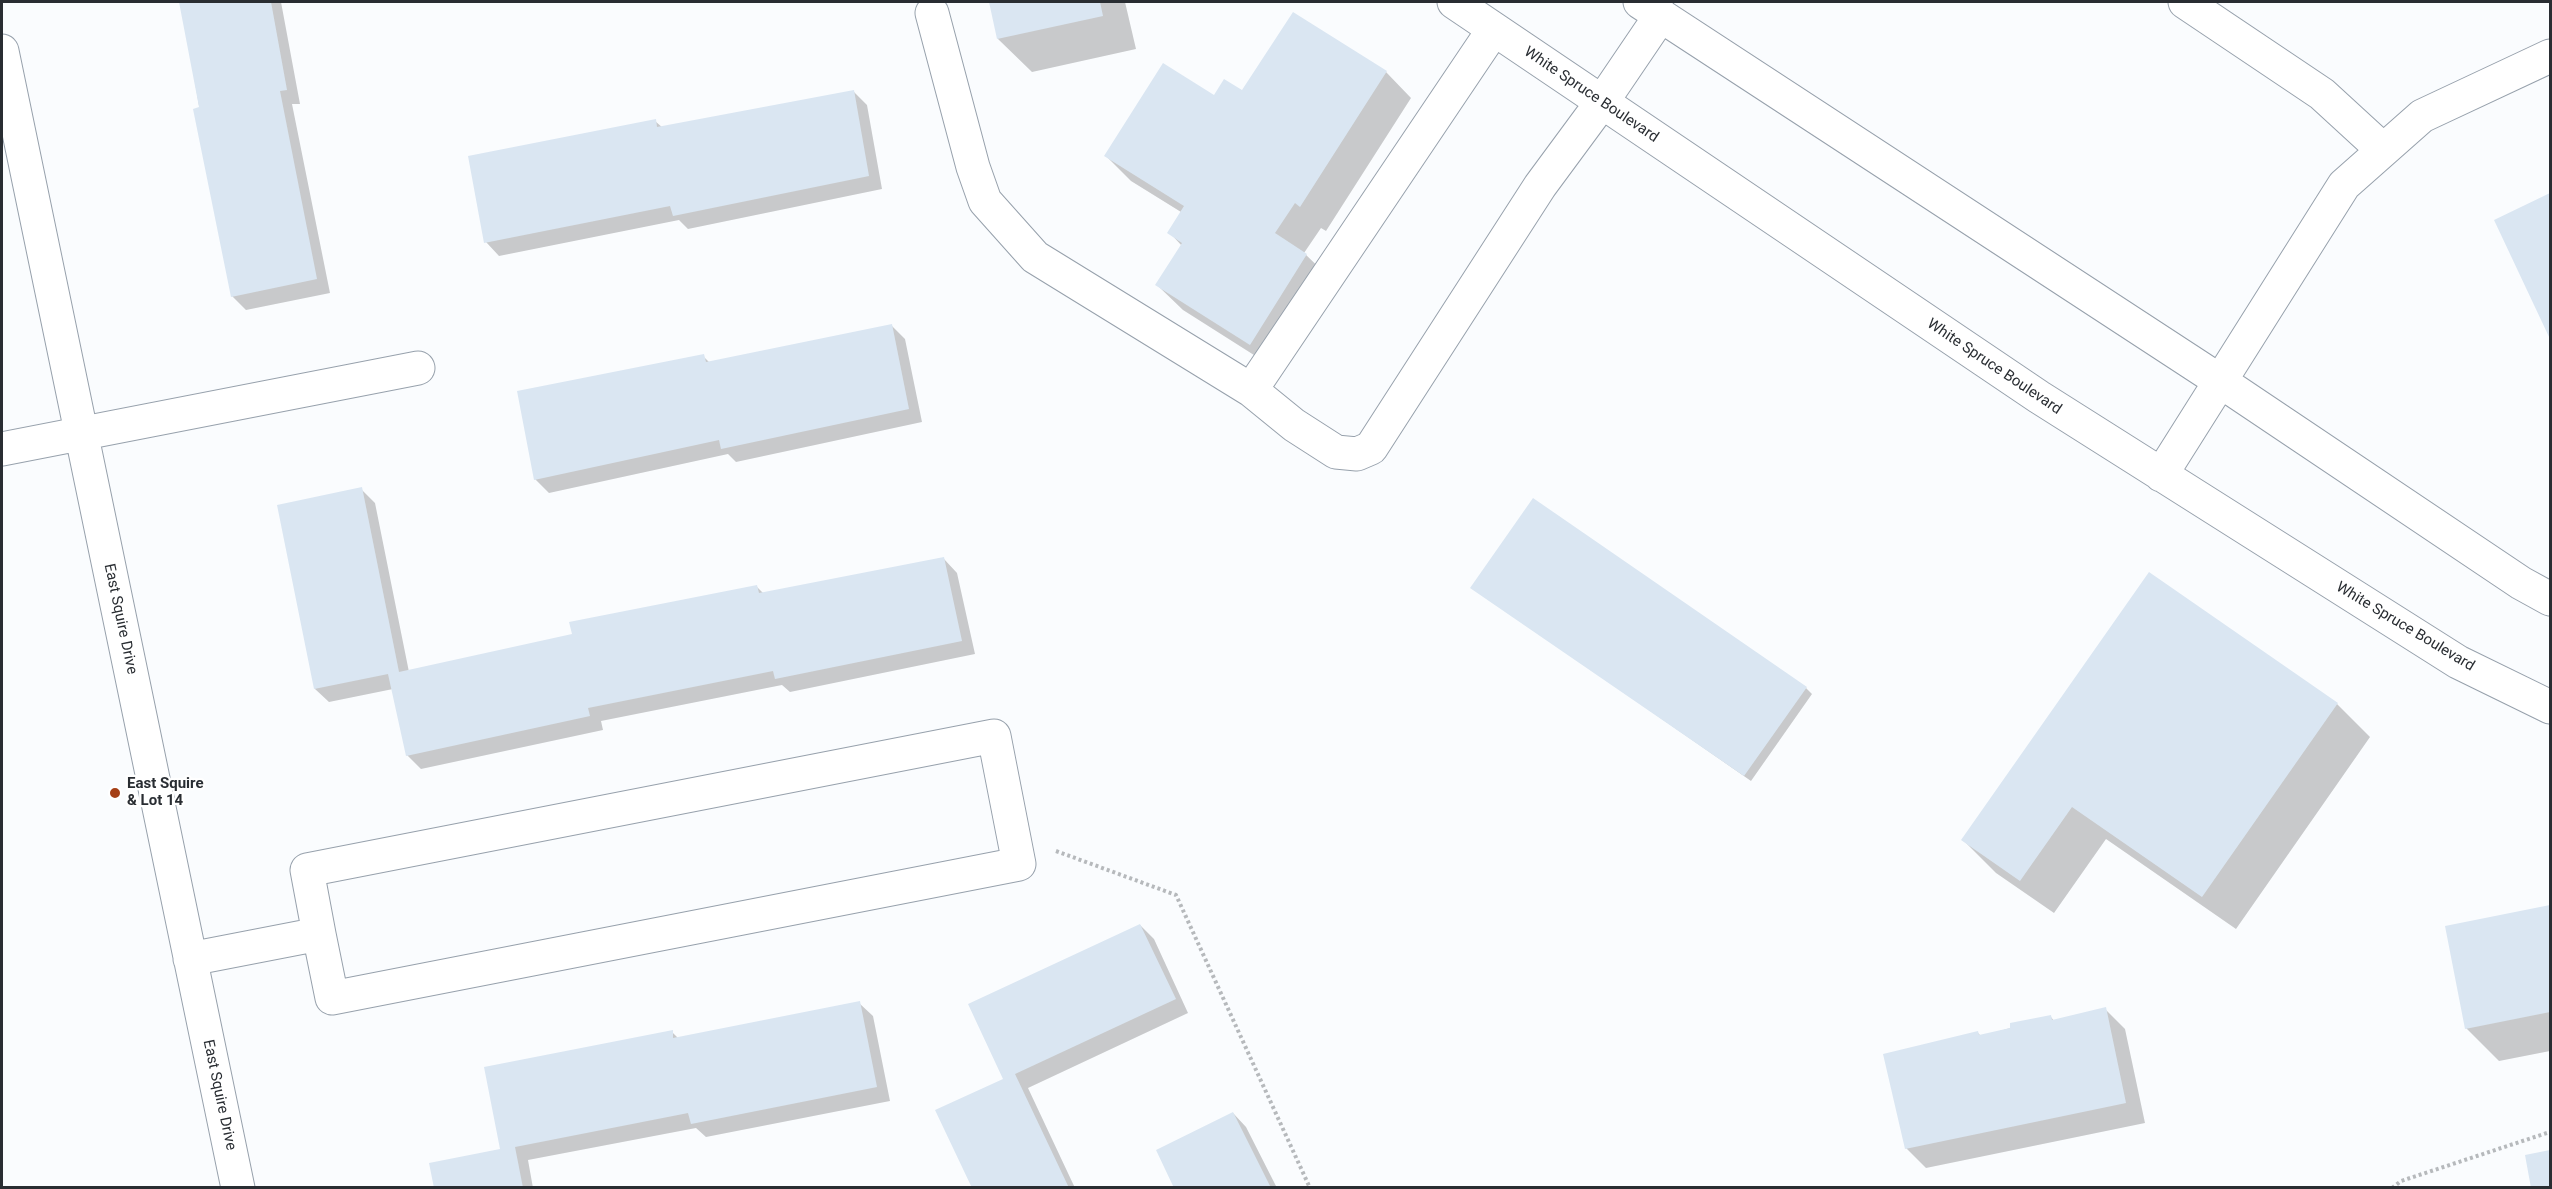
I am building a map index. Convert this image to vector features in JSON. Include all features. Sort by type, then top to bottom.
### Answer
[{"type":"street","name":"White Spruce Boulevard","points":[[1454,2],[2039,398],[2458,662],[2550,707]]},
{"type":"street","points":[[2185,2],[2322,94],[2383,150]]},
{"type":"street","points":[[932,13],[973,167],[985,201],[1035,257],[1251,390],[1294,425],[1336,452],[1357,454],[1371,448],[1540,186],[1602,102],[1650,8],[2220,381],[2521,583],[2550,599]]},
{"type":"street","points":[[1251,390],[1494,29]]},
{"type":"street","name":"East Squire Drive","points":[[2,51],[238,1188]]},
{"type":"street","points":[[2161,474],[2344,185],[2422,116],[2550,56]]},
{"type":"street","points":[[2,449],[418,368]]},
{"type":"street","points":[[994,736],[1019,864],[332,998],[319,934],[307,870],[994,736]]},
{"type":"street","points":[[190,959],[319,934]]},
{"type":"path","points":[[1046,847],[1176,895],[1310,1188]]},
{"type":"path","points":[[2392,1188],[2401,1181],[2550,1132]]},
{"type":"building","points":[[179,2],[271,2],[287,90],[280,91],[317,279],[231,297],[193,109],[199,107]]},
{"type":"building","points":[[989,2],[1100,2],[1103,16],[997,39]]},
{"type":"building","points":[[1293,12],[1387,71],[1300,207],[1295,203],[1275,233],[1307,254],[1250,345],[1155,285],[1182,243],[1167,233],[1184,206],[1104,156],[1163,63],[1214,95],[1224,79],[1242,90]]},
{"type":"building","points":[[854,90],[869,176],[673,216],[670,206],[484,243],[468,156],[656,119],[657,127]]},
{"type":"building","points":[[2550,193],[2550,339],[2494,220]]},
{"type":"building","points":[[892,324],[909,409],[721,449],[719,440],[534,480],[517,391],[704,354],[706,362]]},
{"type":"building","points":[[362,487],[399,672],[572,634],[569,622],[757,585],[759,593],[944,557],[962,641],[775,679],[773,671],[588,708],[590,716],[406,756],[388,674],[314,689],[277,505]]},
{"type":"building","points":[[1533,498],[1807,687],[1744,776],[1470,588]]},
{"type":"building","points":[[2149,572],[2338,703],[2202,897],[2072,807],[2020,881],[1961,840]]},
{"type":"building","points":[[2550,905],[2550,1012],[2465,1029],[2445,926]]},
{"type":"building","points":[[1140,924],[1176,999],[1015,1074],[1069,1188],[972,1188],[935,1110],[1003,1079],[968,1004]]},
{"type":"building","points":[[860,1001],[877,1087],[691,1124],[688,1113],[515,1147],[523,1188],[434,1188],[429,1163],[500,1149],[484,1067],[673,1030],[673,1038]]},
{"type":"building","points":[[2106,1007],[2126,1103],[1905,1149],[1883,1054],[1978,1031],[1979,1035],[2010,1028],[2010,1023],[2051,1015],[2052,1020]]},
{"type":"building","points":[[1233,1112],[1271,1188],[1174,1188],[1156,1150]]},
{"type":"building","points":[[2550,1150],[2550,1188],[2531,1188],[2525,1155]]},
{"type":"place","name":"East Squire & Lot 14","points":[[115,793]]}]
